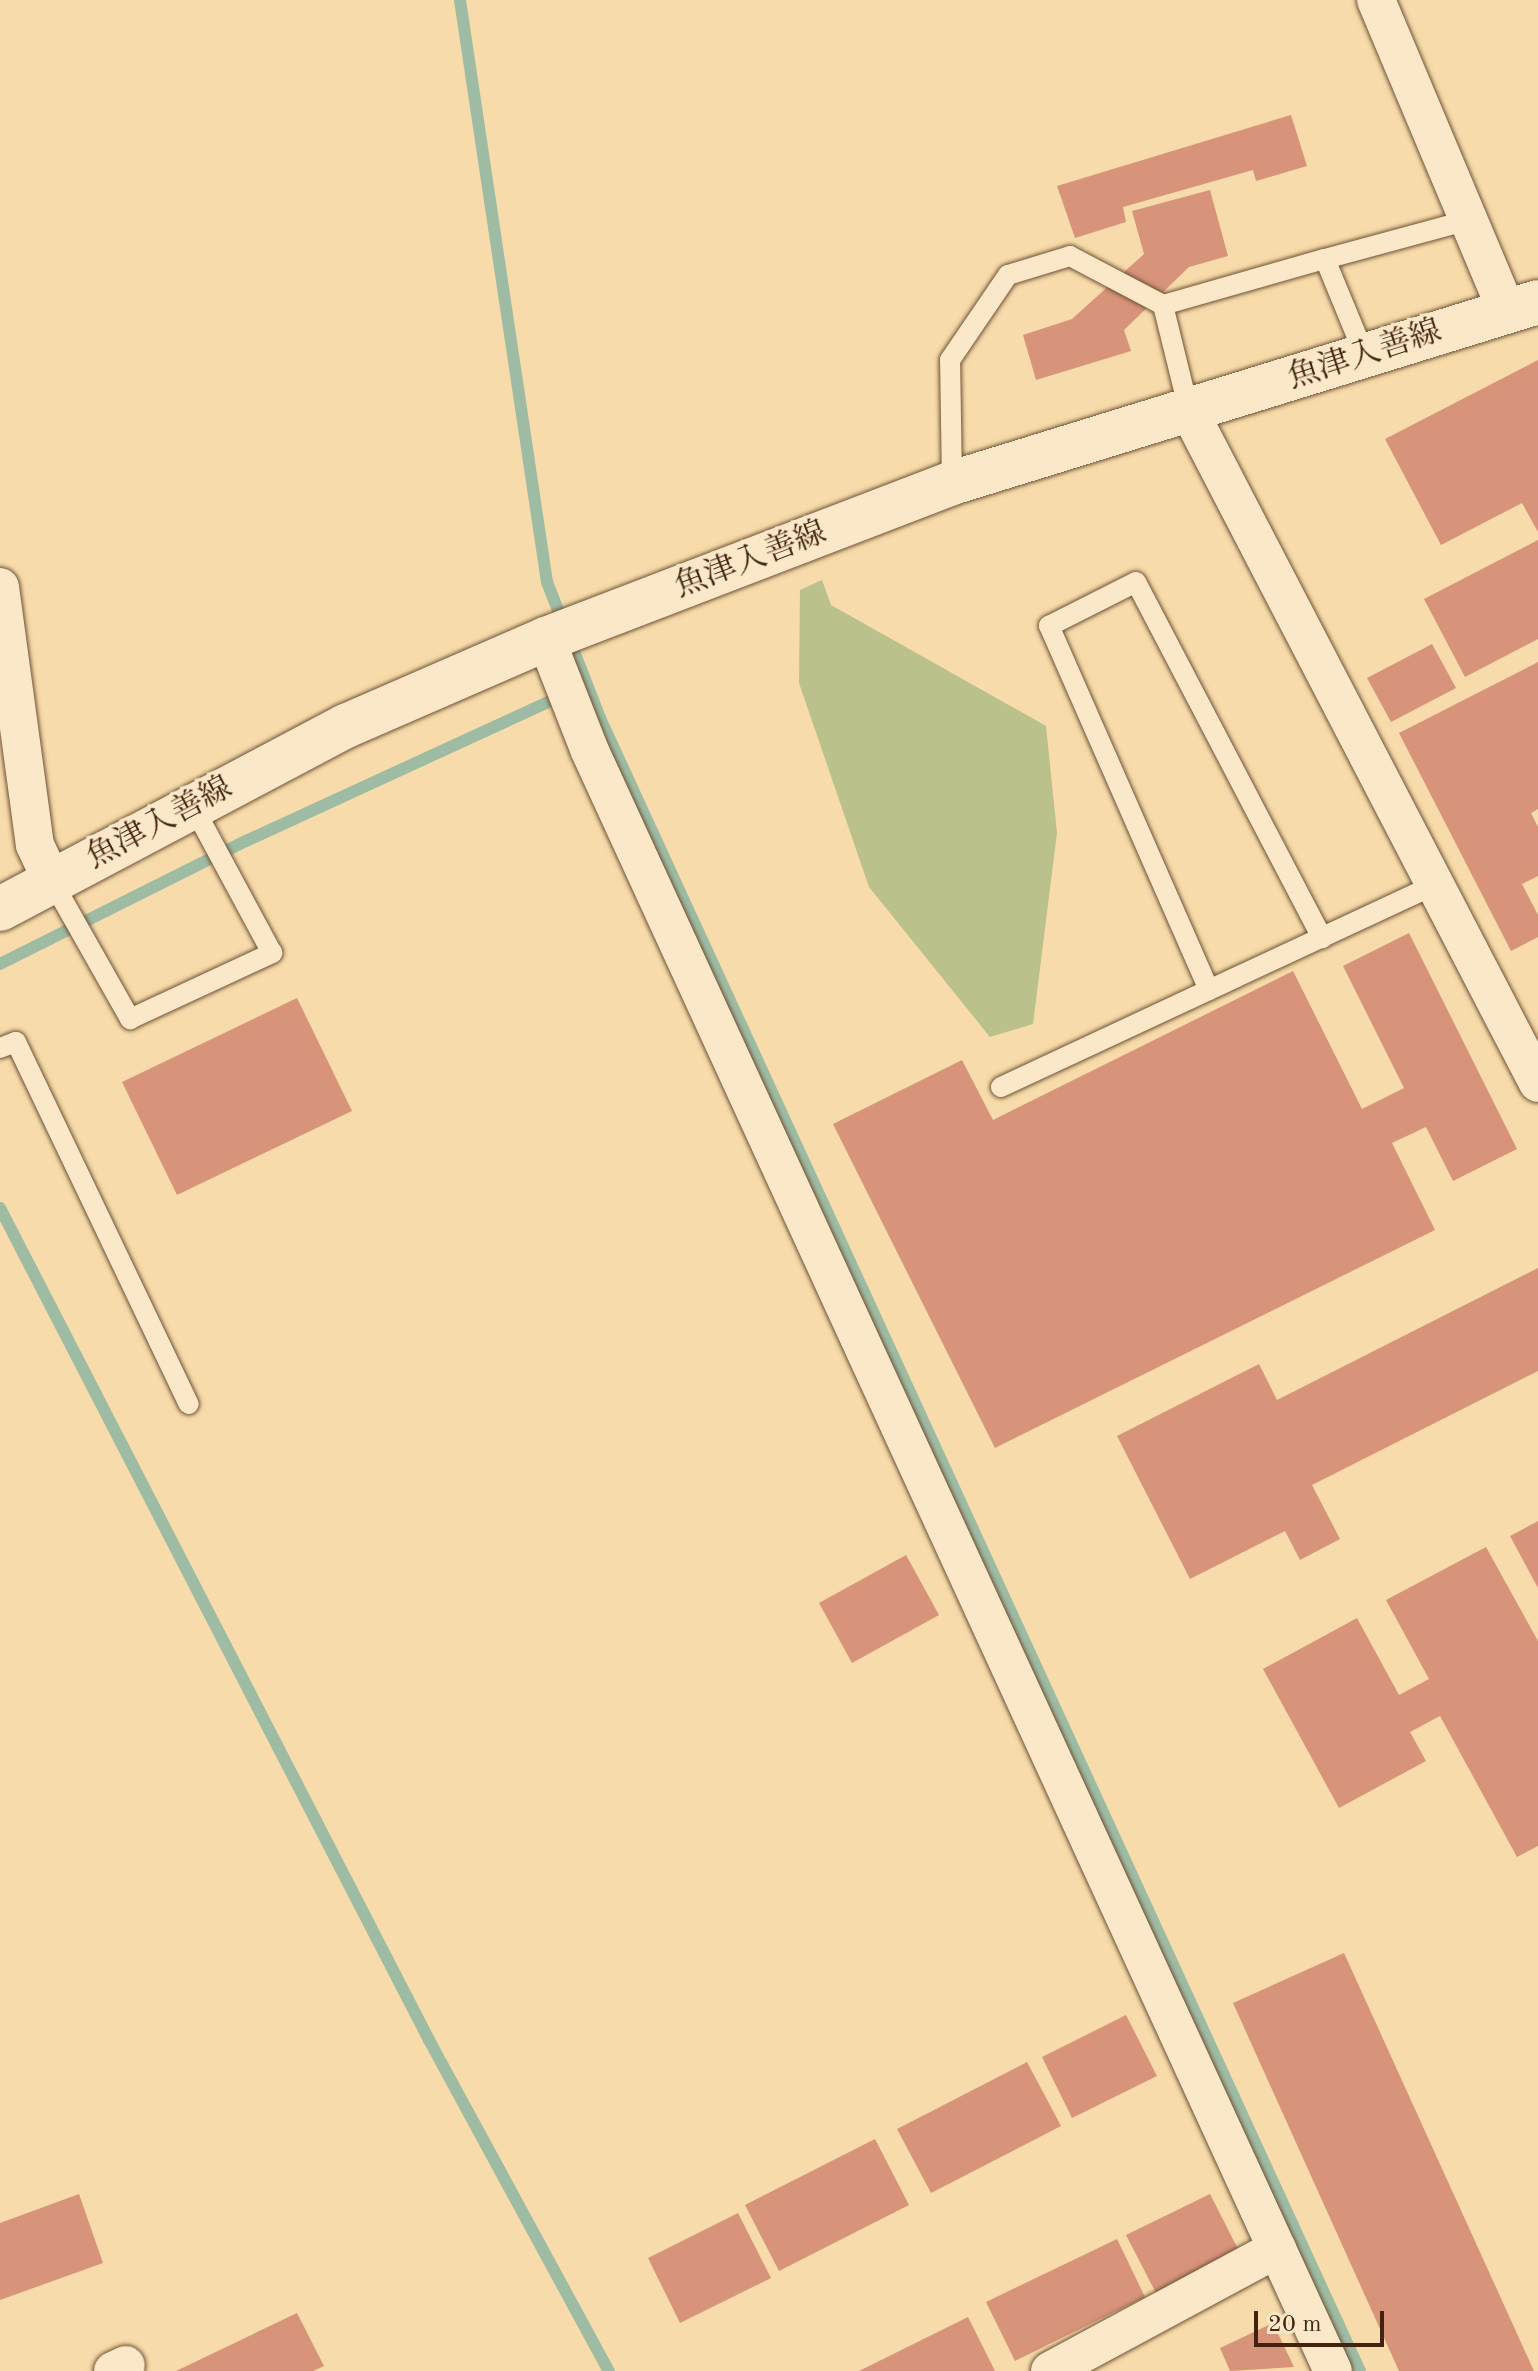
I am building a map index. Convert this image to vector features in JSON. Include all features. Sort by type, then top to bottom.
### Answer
[{"type":"main road","name":"魚津入善線","points":[[0,909],[346,726],[546,639],[952,483],[1522,306]]},
{"type":"street","points":[[1376,0],[1469,220],[1522,306]]},
{"type":"street","points":[[1189,411],[1538,1083]]},
{"type":"street","points":[[0,587],[35,845],[52,881]]},
{"type":"street","points":[[546,639],[589,749],[1333,2371]]},
{"type":"street","points":[[1050,2371],[1277,2249]]},
{"type":"lane","points":[[952,483],[950,360],[1008,275],[1070,256],[1163,305],[1469,220]]},
{"type":"lane","points":[[1325,259],[1365,356]]},
{"type":"lane","points":[[1163,305],[1189,411]]},
{"type":"lane","points":[[1209,990],[1049,626],[1136,582],[1322,938]]},
{"type":"lane","points":[[52,881],[130,1019],[272,953],[193,806]]},
{"type":"lane","points":[[1001,1087],[1435,885]]},
{"type":"lane","points":[[0,1048],[16,1042],[189,1404]]},
{"type":"green space","points":[[822,580],[831,605],[1046,726],[1057,833],[1033,1024],[990,1037],[869,887],[799,683],[800,590]]},
{"type":"building","points":[[1291,115],[1307,166],[1256,181],[1253,170],[1123,207],[1126,222],[1075,238],[1057,186]]},
{"type":"building","points":[[1210,190],[1228,256],[1189,267],[1124,330],[1131,351],[1036,380],[1023,335],[1072,319],[1144,254],[1132,211]]},
{"type":"building","points":[[1538,360],[1538,532],[1522,503],[1441,545],[1385,439]]},
{"type":"building","points":[[1538,540],[1538,639],[1465,677],[1424,599]]},
{"type":"building","points":[[1432,644],[1456,688],[1391,722],[1367,678]]},
{"type":"building","points":[[1538,662],[1538,809],[1531,813],[1538,827],[1538,876],[1522,884],[1538,915],[1538,937],[1511,951],[1399,733]]},
{"type":"building","points":[[1409,933],[1517,1149],[1453,1181],[1426,1127],[1392,1143],[1435,1230],[995,1448],[833,1124],[962,1060],[993,1120],[1293,971],[1362,1109],[1404,1088],[1343,966]]},
{"type":"building","points":[[297,998],[352,1111],[177,1195],[122,1082]]},
{"type":"building","points":[[1538,1268],[1538,1371],[1312,1485],[1340,1539],[1300,1560],[1285,1531],[1190,1579],[1117,1436],[1259,1364],[1277,1400]]},
{"type":"building","points":[[1538,1521],[1538,1588],[1510,1536]]},
{"type":"building","points":[[1486,1547],[1538,1641],[1538,1846],[1517,1857],[1440,1716],[1410,1732],[1426,1761],[1339,1808],[1263,1669],[1357,1618],[1399,1695],[1429,1679],[1386,1600]]},
{"type":"building","points":[[906,1555],[939,1615],[852,1663],[819,1603]]},
{"type":"building","points":[[1344,1953],[1534,2371],[1399,2371],[1233,2003]]},
{"type":"building","points":[[1126,2015],[1157,2076],[1072,2118],[1042,2057]]},
{"type":"building","points":[[1027,2062],[1061,2126],[931,2193],[897,2129]]},
{"type":"building","points":[[875,2139],[909,2205],[779,2271],[745,2205]]},
{"type":"building","points":[[79,2194],[103,2263],[0,2300],[0,2223]]},
{"type":"building","points":[[1210,2194],[1239,2251],[1156,2293],[1126,2235]]},
{"type":"building","points":[[738,2213],[771,2278],[680,2323],[648,2258]]},
{"type":"building","points":[[1117,2239],[1145,2297],[1015,2361],[986,2302]]},
{"type":"building","points":[[297,2313],[324,2366],[313,2371],[176,2371]]},
{"type":"building","points":[[968,2317],[995,2371],[859,2371]]},
{"type":"building","points":[[1273,2323],[1294,2367],[1230,2371],[1220,2348]]},
{"type":"waterway","points":[[460,0],[547,582],[600,718],[1360,2371]]},
{"type":"waterway","points":[[0,964],[246,841],[564,695]]},
{"type":"waterway","points":[[0,1208],[429,2040],[609,2371]]}]
